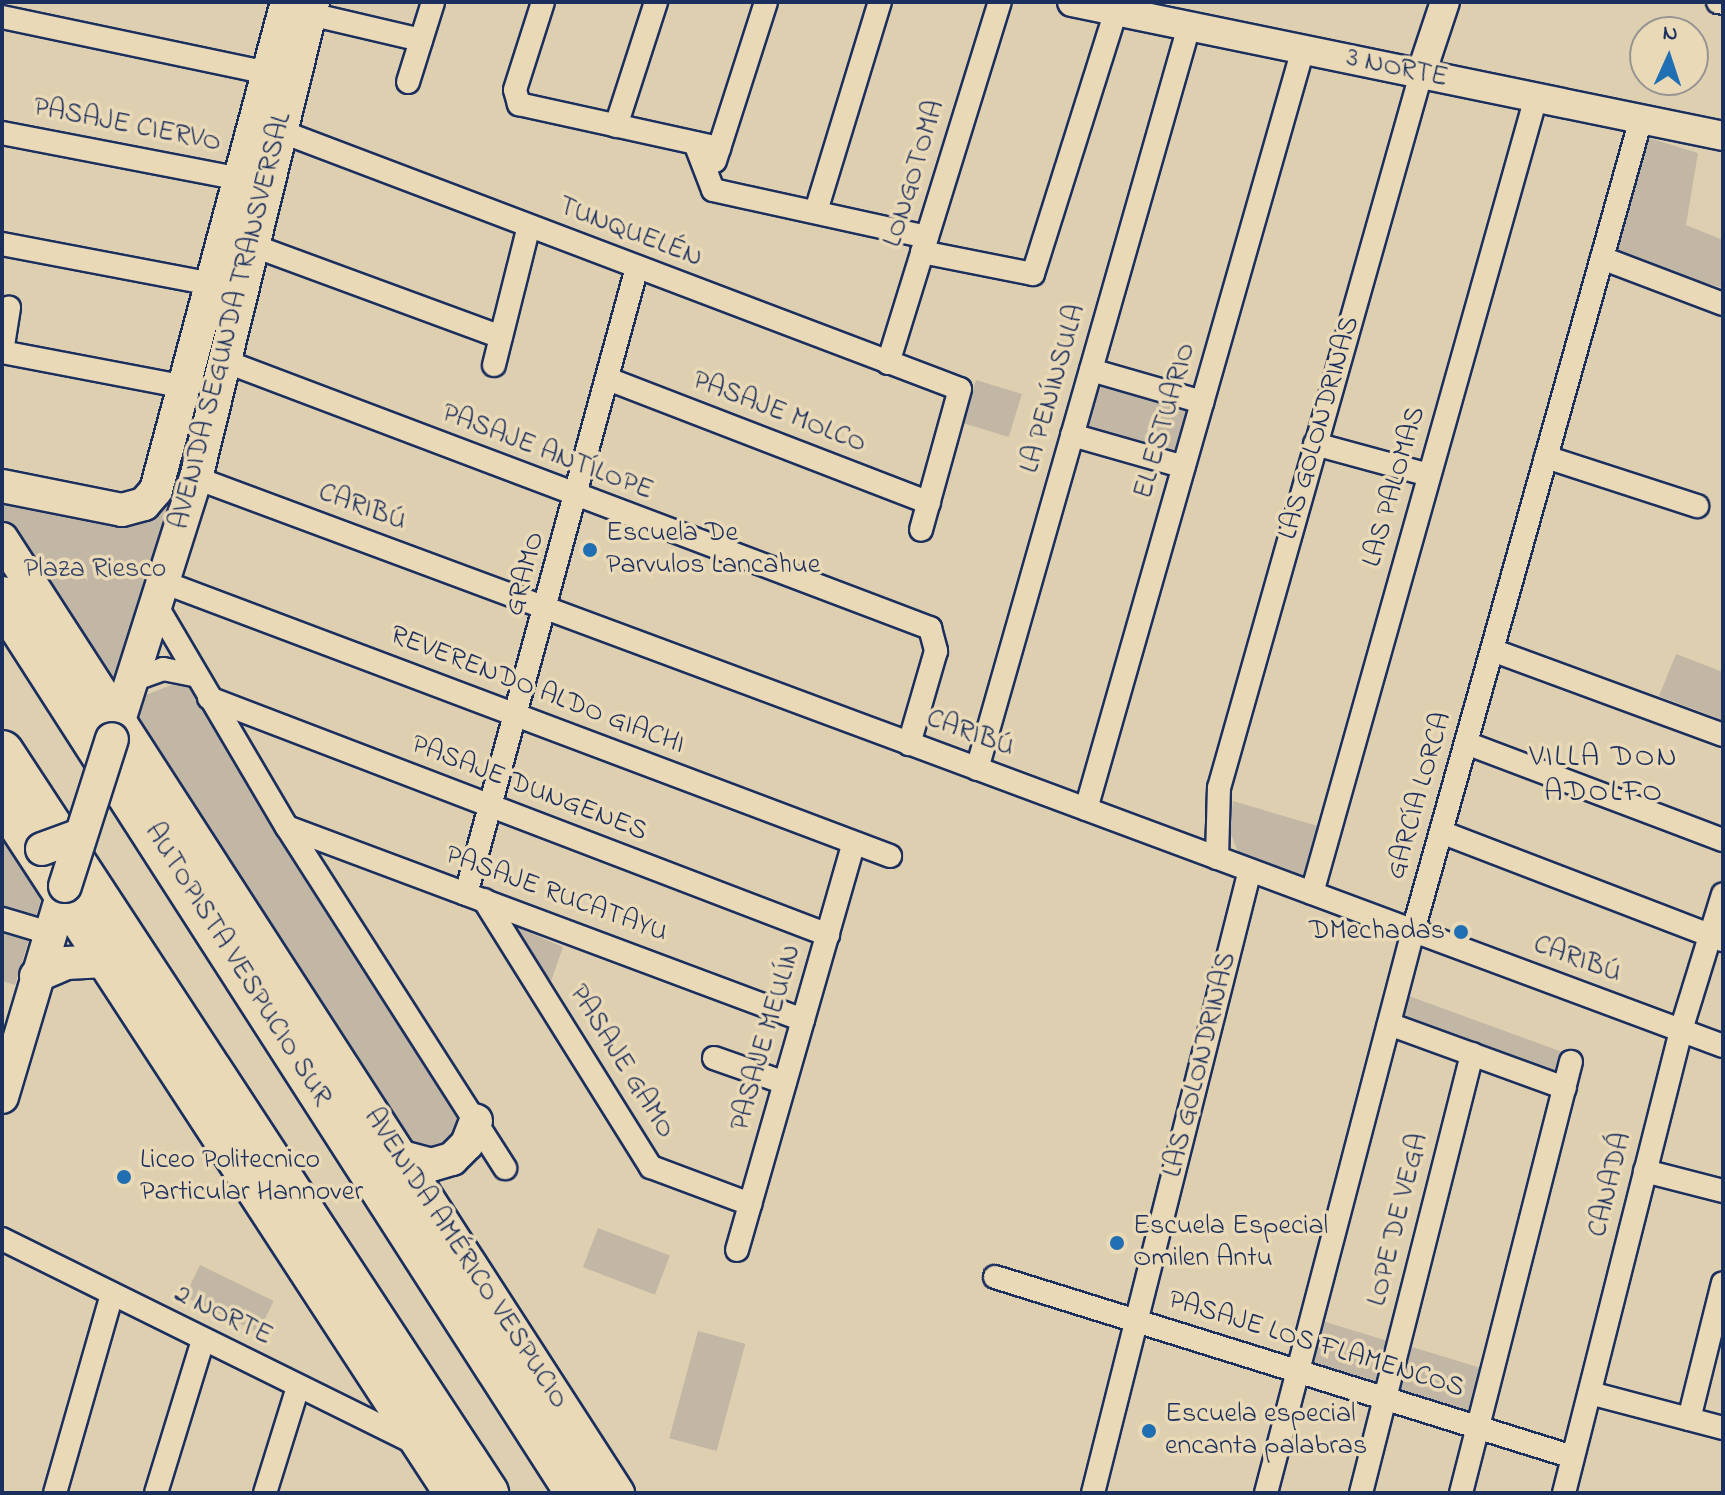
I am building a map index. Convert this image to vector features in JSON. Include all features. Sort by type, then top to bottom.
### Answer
[{"type":"highway","name":"AUTOPISTA VESPUCIO SUR","points":[[2,598],[577,1493]]},
{"type":"highway","points":[[2,752],[487,1493]]},
{"type":"main road","name":"AVENIDA SEGUNDA TRANSVERSAL","points":[[2,486],[122,510],[144,504],[160,482],[268,73],[303,6]]},
{"type":"main road","name":"AVENIDA SEGUNDA TRANSVERSAL","points":[[2,1097],[49,933],[196,478],[254,246],[280,131],[303,6]]},
{"type":"main road","name":"AVENIDA AMÉRICO VESPUCIO","points":[[2,539],[115,730],[618,1493]]},
{"type":"main road","points":[[2,806],[35,849],[101,961],[450,1493]]},
{"type":"main road","points":[[35,849],[80,835]]},
{"type":"main road","points":[[36,976],[66,963],[101,961]]},
{"type":"main road","points":[[398,1156],[431,1165],[452,1159],[467,1144],[476,1121]]},
{"type":"street","points":[[408,82],[433,2]]},
{"type":"street","points":[[543,2],[516,100],[719,148]]},
{"type":"street","points":[[616,126],[656,2]]},
{"type":"street","points":[[707,185],[766,2]]},
{"type":"street","points":[[816,211],[880,2]]},
{"type":"street","name":"LONGOTOMA","points":[[888,363],[1000,2]]},
{"type":"street","name":"3 NORTE","points":[[1072,2],[1723,136]]},
{"type":"street","name":"LAS GOLONDRINAS","points":[[1217,858],[1219,788],[1421,74],[1445,2]]},
{"type":"street","points":[[303,6],[421,40]]},
{"type":"street","points":[[707,185],[816,211],[1033,274],[1116,11]]},
{"type":"street","points":[[2,17],[268,73]]},
{"type":"street","name":"LA PENÍNSULA","points":[[977,769],[1189,26]]},
{"type":"street","name":"EL ESTUARIO","points":[[1086,809],[1303,49]]},
{"type":"street","name":"LAS PALOMAS","points":[[1312,893],[1536,97]]},
{"type":"street","name":"GARCÍA LORCA","points":[[1266,1493],[1413,931],[1641,119]]},
{"type":"street","name":"TUNQUELÉN","points":[[280,131],[960,389],[929,503]]},
{"type":"street","name":"PASAJE CIERVO","points":[[2,133],[240,179]]},
{"type":"street","points":[[695,143],[707,185]]},
{"type":"street","points":[[494,365],[529,226]]},
{"type":"street","points":[[2,244],[212,284]]},
{"type":"street","points":[[254,246],[501,337]]},
{"type":"street","points":[[1602,258],[1723,304]]},
{"type":"street","name":"GRAMO","points":[[475,897],[492,806],[548,609],[637,267]]},
{"type":"street","points":[[9,308],[2,352],[185,387]]},
{"type":"street","name":"PASAJE ANTÍLOPE","points":[[227,362],[577,497],[924,625],[935,634],[936,651],[909,744]]},
{"type":"street","points":[[1091,370],[1202,402]]},
{"type":"street","name":"PASAJE MOLCO","points":[[608,379],[929,503]]},
{"type":"street","points":[[1072,435],[1184,467]]},
{"type":"street","points":[[1315,444],[1429,475]]},
{"type":"street","points":[[1546,457],[1697,506]]},
{"type":"street","name":"CARIBÚ","points":[[196,478],[1723,1046]]},
{"type":"street","points":[[921,530],[929,503]]},
{"type":"street","points":[[159,594],[194,675],[287,827],[505,1168]]},
{"type":"street","name":"REVERENDO ALDO GIACHI","points":[[159,594],[517,716],[890,856]]},
{"type":"street","points":[[1492,650],[1723,735]]},
{"type":"street","points":[[133,680],[163,669],[194,675]]},
{"type":"street","name":"PASAJE DUNGENES","points":[[209,698],[828,935]]},
{"type":"street","points":[[1466,743],[1723,840]]},
{"type":"street","name":"PASAJE RUCATAYU","points":[[287,827],[803,1020]]},
{"type":"street","points":[[1441,832],[1717,938]]},
{"type":"street","name":"PASAJE MEULÍN","points":[[737,1250],[854,843]]},
{"type":"street","name":"LAS GOLONDRINAS","points":[[1093,1493],[1250,870]]},
{"type":"street","name":"CANADÁ","points":[[1572,1491],[1573,1457],[1645,1171],[1681,1030],[1717,938],[1723,894]]},
{"type":"street","name":"PASAJE GAMO","points":[[475,897],[651,1167],[750,1204]]},
{"type":"street","points":[[2,919],[49,933]]},
{"type":"street","points":[[1389,1024],[1565,1088]]},
{"type":"street","name":"LOPE DE VEGA","points":[[1361,1493],[1472,1054]]},
{"type":"street","points":[[714,1058],[785,1083]]},
{"type":"street","points":[[1461,1493],[1571,1062]]},
{"type":"street","points":[[1645,1171],[1723,1191]]},
{"type":"street","name":"2 NORTE","points":[[2,1239],[418,1445]]},
{"type":"street","name":"PASAJE LOS FLAMENCOS","points":[[995,1277],[1573,1457]]},
{"type":"street","points":[[1689,1419],[1723,1283]]},
{"type":"street","points":[[55,1493],[112,1294]]},
{"type":"street","points":[[156,1493],[203,1340]]},
{"type":"street","points":[[265,1493],[298,1387]]},
{"type":"street","points":[[1590,1393],[1723,1428]]},
{"type":"green space","points":[[1649,138],[1698,153],[1686,225],[1723,240],[1723,288],[1612,255]]},
{"type":"green space","points":[[976,380],[1022,394],[1009,437],[963,423]]},
{"type":"green space","points":[[1096,380],[1192,408],[1177,460],[1081,433]]},
{"type":"green space","name":"Plaza Riesco","points":[[2,496],[173,505],[113,700],[2,528]]},
{"type":"green space","points":[[1676,654],[1723,672],[1723,720],[1659,696]]},
{"type":"green space","points":[[171,685],[190,687],[393,1018],[460,1111],[461,1121],[447,1147],[417,1154],[132,727],[146,695]]},
{"type":"green space","points":[[1233,801],[1321,827],[1306,879],[1239,855],[1230,831]]},
{"type":"green space","points":[[2,833],[43,893],[15,985],[2,981]]},
{"type":"green space","points":[[503,921],[563,947],[549,987]]},
{"type":"green space","points":[[1406,995],[1569,1054],[1558,1082],[1396,1023]]},
{"type":"green space","points":[[598,1228],[670,1256],[655,1295],[583,1267]]},
{"type":"green space","points":[[200,1265],[274,1301],[258,1332],[185,1296]]},
{"type":"green space","points":[[1319,1320],[1395,1343],[1380,1392],[1304,1369]]},
{"type":"green space","points":[[698,1331],[745,1344],[717,1451],[669,1438]]},
{"type":"green space","points":[[1412,1347],[1488,1370],[1473,1419],[1397,1396]]},
{"type":"place","name":"Escuela De Parvulos Lancahue","points":[[590,550]]},
{"type":"place","name":"DMechadas","points":[[1461,932]]},
{"type":"place","name":"Liceo Politecnico Particular Hannover","points":[[124,1177]]},
{"type":"place","name":"Escuela Especial Omilen Antu","points":[[1117,1243]]},
{"type":"place","name":"Escuela especial encanta palabras","points":[[1149,1431]]},
{"type":"district","name":"VILLA DON ADOLFO","points":[[1604,775]]}]
